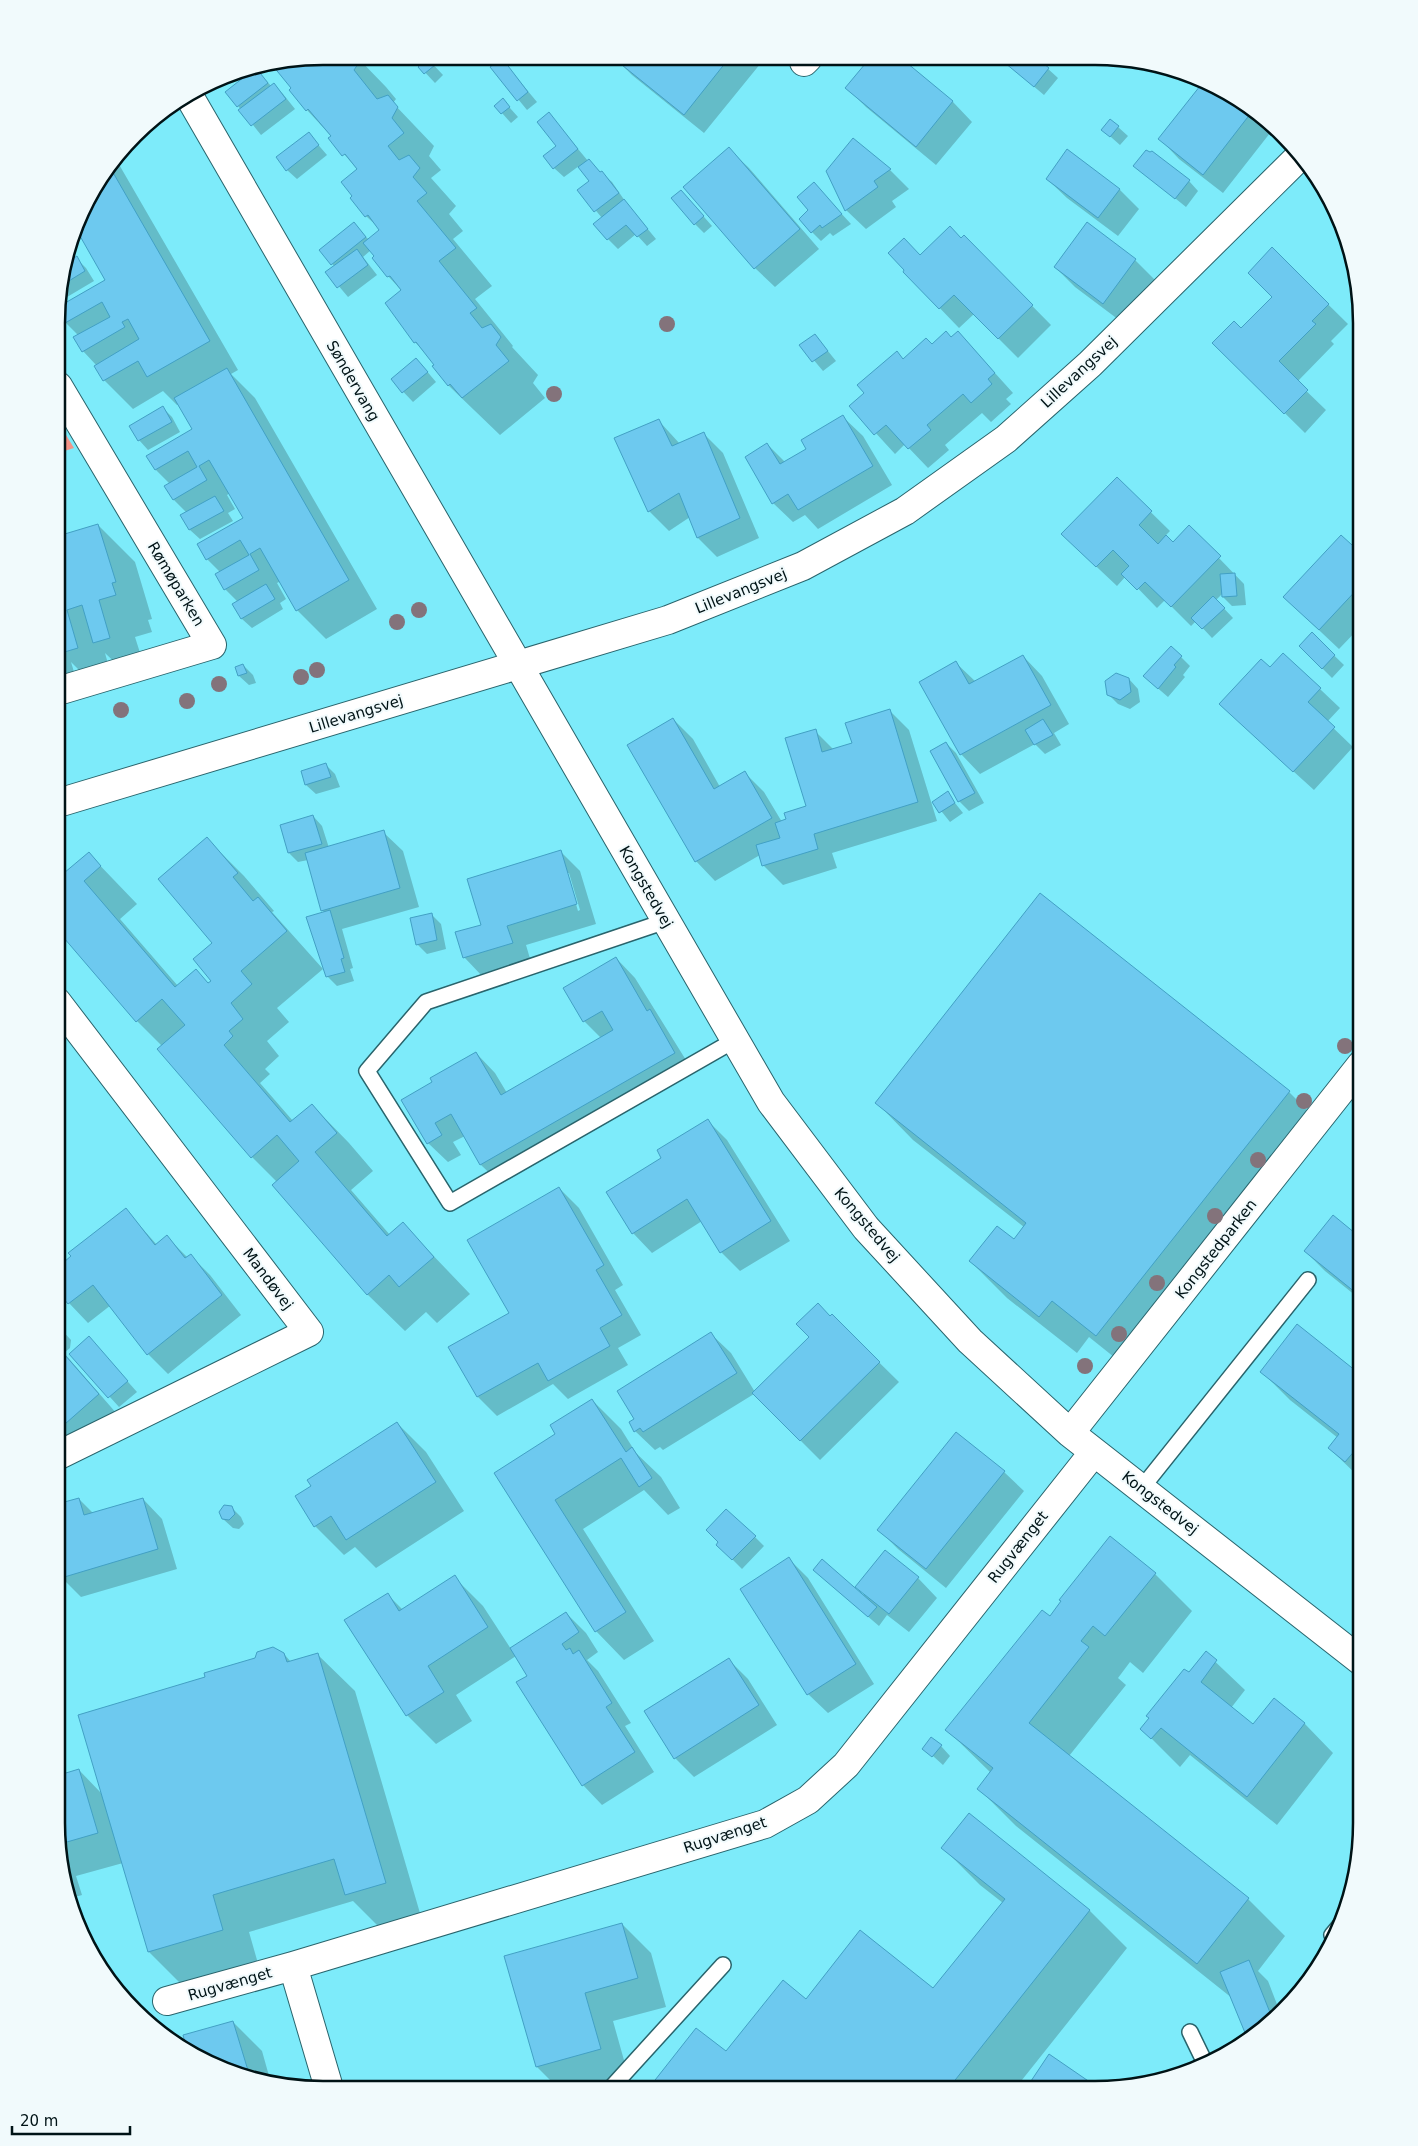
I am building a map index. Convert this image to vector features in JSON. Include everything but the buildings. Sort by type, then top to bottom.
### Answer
[{"type":"street","name":"Søndervang","points":[[192,101],[517,666]]},
{"type":"street","name":"Lillevangsvej","points":[[65,801],[668,620],[802,566],[906,510],[1006,439],[1090,364],[1295,161]]},
{"type":"street","name":"Rømøparken","points":[[65,398],[212,645],[65,689]]},
{"type":"street","name":"Kongstedvej","points":[[517,666],[771,1102],[866,1228],[970,1341],[1070,1433],[1353,1655]]},
{"type":"street","name":"Mandøvej","points":[[65,1011],[309,1332],[65,1452]]},
{"type":"street","name":"Kongstedparken","points":[[1070,1433],[1353,1076]]},
{"type":"street","name":"Rugvænget","points":[[167,2001],[293,1966],[765,1824],[808,1800],[846,1765],[1094,1452]]},
{"type":"street","name":"Rugvænget","points":[[293,1966],[327,2081]]},
{"type":"lane","points":[[666,921],[426,1002],[366,1070],[450,1203],[735,1040]]},
{"type":"lane","points":[[1142,1489],[1308,1280]]},
{"type":"lane","points":[[616,2081],[723,1965]]},
{"type":"lane","points":[[1190,2032],[1202,2057]]},
{"type":"shaded area","points":[[65,433],[74,448],[65,451]]}]
